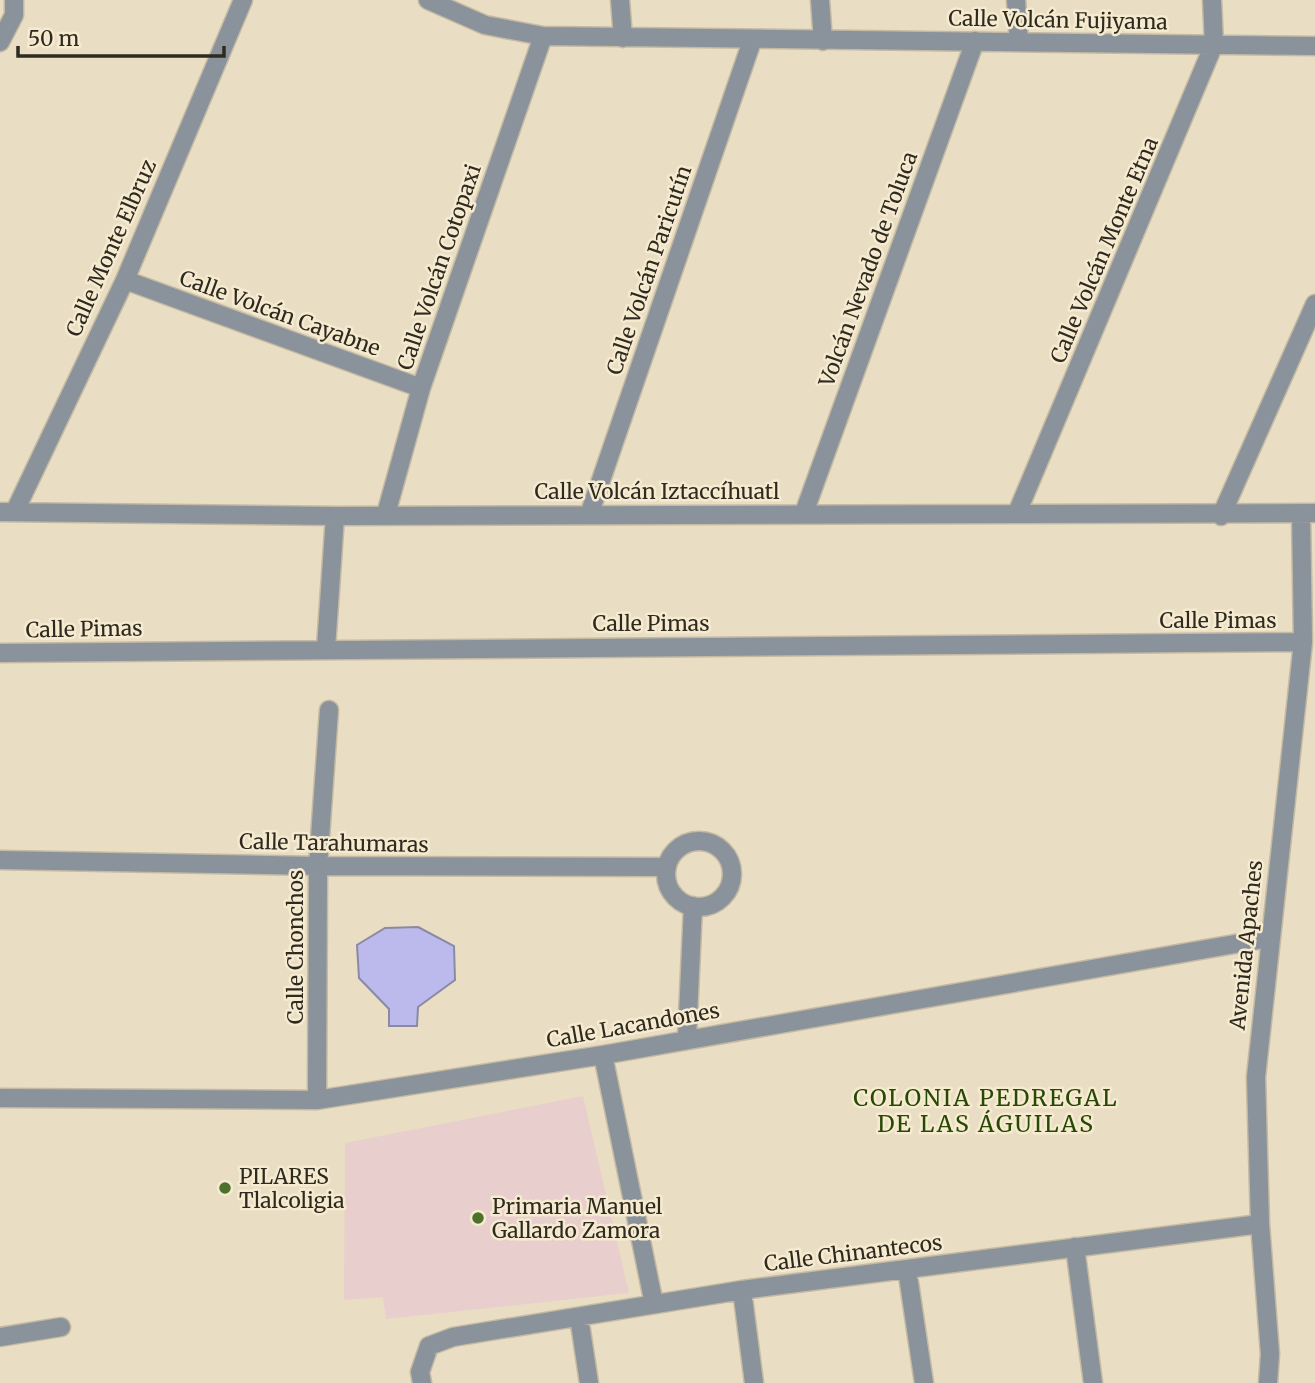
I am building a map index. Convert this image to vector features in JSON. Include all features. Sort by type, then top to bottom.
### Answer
[{"type":"street","name":"Calle Monte Elbruz","points":[[8,512],[125,279],[243,0]]},
{"type":"street","name":"Calle Volcán Fujiyama","points":[[428,0],[485,25],[543,36],[752,41],[1315,46]]},
{"type":"street","points":[[620,0],[622,38]]},
{"type":"street","points":[[820,0],[823,41]]},
{"type":"street","points":[[1016,0],[1019,42]]},
{"type":"street","name":"Calle Volcán Monte Etna","points":[[1017,513],[1214,44],[1212,0]]},
{"type":"street","points":[[0,42],[14,8]]},
{"type":"street","name":"Calle Volcán Cotopaxi","points":[[386,514],[421,388],[543,36]]},
{"type":"street","name":"Calle Volcán Paricutín","points":[[589,514],[752,41]]},
{"type":"street","name":"Volcán Nevado de Toluca","points":[[804,513],[975,41]]},
{"type":"street","name":"Calle Volcán Cayabne","points":[[125,279],[421,388]]},
{"type":"street","points":[[1221,516],[1315,304]]},
{"type":"street","name":"Calle Volcán Iztaccíhuatl","points":[[8,512],[335,516],[804,513],[1221,516],[1308,513]]},
{"type":"street","name":"Avenida Apaches","points":[[1268,1383],[1270,1354],[1260,1224],[1256,1077],[1303,642],[1308,513]]},
{"type":"street","points":[[326,648],[335,516]]},
{"type":"street","name":"Calle Pimas","points":[[0,653],[326,648],[1303,642]]},
{"type":"street","name":"Calle Chonchos","points":[[317,1100],[318,866],[329,710]]},
{"type":"street","points":[[693,841],[714,845],[729,861],[732,871],[726,892],[709,905],[693,906],[679,900],[671,892],[667,882],[667,867],[674,852],[693,841]]},
{"type":"street","name":"Calle Tarahumaras","points":[[0,860],[318,866],[667,867]]},
{"type":"street","points":[[687,1038],[693,906]]},
{"type":"street","name":"Calle Lacandones","points":[[0,1098],[317,1100],[603,1055],[687,1038],[1269,938]]},
{"type":"street","points":[[603,1055],[654,1304]]},
{"type":"street","name":"Calle Chinantecos","points":[[422,1383],[420,1372],[429,1346],[453,1336],[742,1290],[1260,1224]]},
{"type":"street","points":[[1075,1247],[1093,1383]]},
{"type":"street","points":[[907,1269],[924,1383]]},
{"type":"street","points":[[742,1290],[754,1383]]},
{"type":"street","points":[[579,1317],[589,1383]]},
{"type":"street","points":[[0,1337],[61,1327]]},
{"type":"shaded area","name":"Primaria Manuel Gallardo Zamora","points":[[583,1096],[629,1293],[386,1319],[383,1297],[344,1300],[345,1143]]},
{"type":"building","points":[[418,927],[454,946],[455,980],[418,1007],[417,1026],[389,1026],[389,1009],[359,978],[357,945],[385,928]]},
{"type":"place","name":"PILARES Tlalcoligia","points":[[225,1188]]},
{"type":"place","name":"Primaria Manuel Gallardo Zamora","points":[[478,1218]]},
{"type":"district","name":"COLONIA PEDREGAL DE LAS ÁGUILAS","points":[[986,1110]]}]
